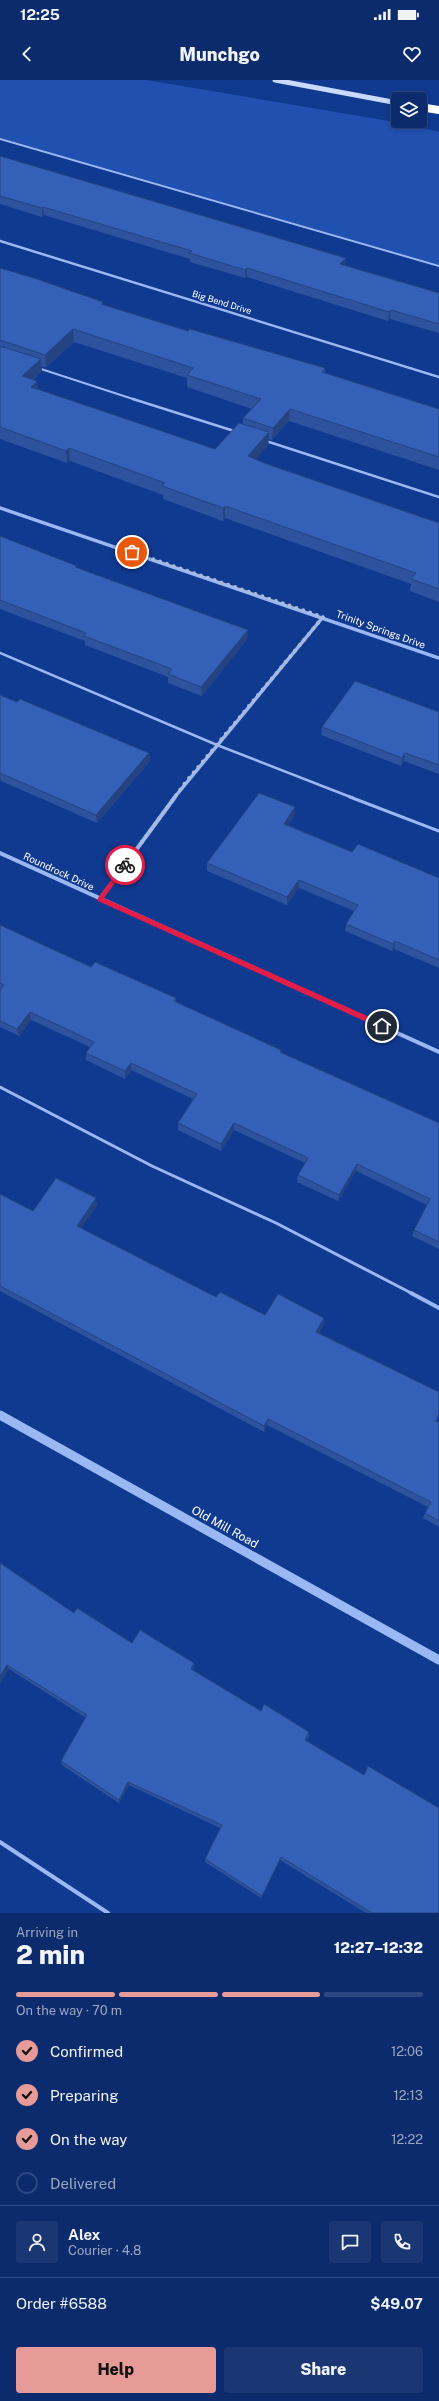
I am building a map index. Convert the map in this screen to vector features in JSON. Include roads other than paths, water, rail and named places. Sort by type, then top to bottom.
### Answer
[{"type":"highway","points":[[427,108],[439,111]]},
{"type":"main road","points":[[275,80],[391,102]]},
{"type":"street","name":"Big Bend Drive","points":[[0,241],[439,377]]},
{"type":"street","name":"Trinity Springs Drive","points":[[0,508],[323,617],[439,658]]},
{"type":"street","points":[[100,899],[185,783],[323,617]]},
{"type":"street","name":"Roundrock Drive","points":[[0,853],[439,1052]]},
{"type":"street","name":"Old Mill Road","points":[[0,1415],[439,1660]]},
{"type":"lane","points":[[0,139],[439,266]]},
{"type":"lane","points":[[30,365],[235,431]]},
{"type":"lane","points":[[265,441],[439,497]]},
{"type":"lane","points":[[0,653],[217,745],[439,831]]},
{"type":"lane","points":[[0,1087],[152,1166],[276,1223],[439,1308]]},
{"type":"lane","points":[[0,1842],[108,1913]]}]
